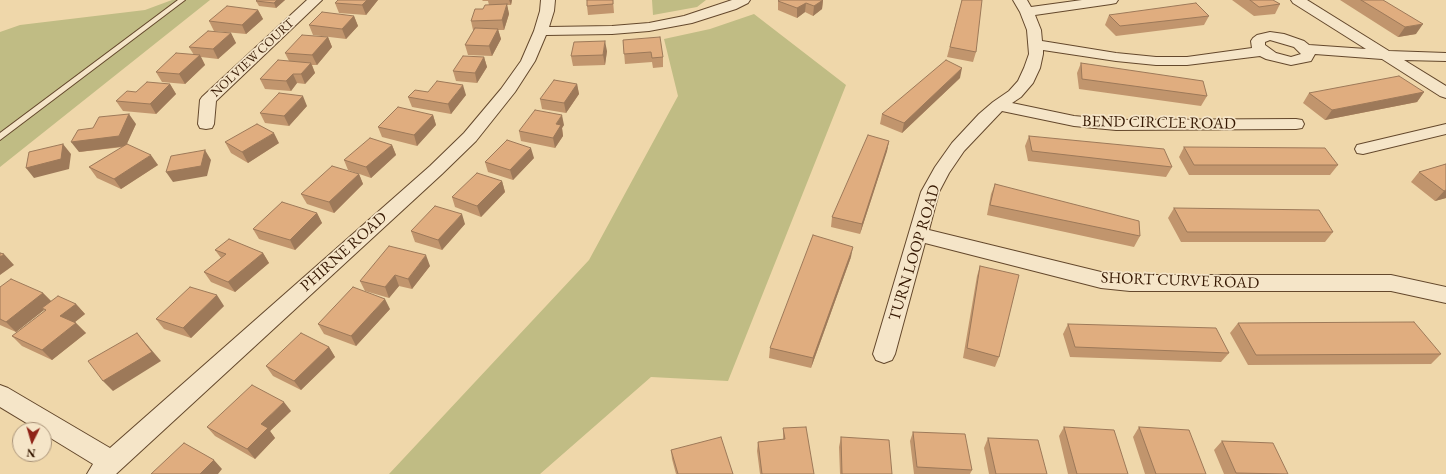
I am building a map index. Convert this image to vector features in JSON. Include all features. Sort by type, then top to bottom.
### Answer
[{"type":"street","name":"NOLVIEW COURT","points":[[206,124],[208,100],[316,0]]},
{"type":"street","name":"PHIRNE ROAD","points":[[105,468],[430,175],[470,137],[507,92],[528,61],[541,31],[547,11],[548,0]]},
{"type":"street","points":[[541,31],[612,30],[649,27],[687,20],[731,6],[743,0]]},
{"type":"street","points":[[1023,6],[1111,0]]},
{"type":"street","points":[[1298,0],[1446,93]]},
{"type":"street","name":"TURN LOOP ROAD","points":[[884,354],[930,192],[941,170],[971,131],[1000,105],[1015,94],[1025,83],[1032,68],[1036,54],[1034,30],[1023,6]]},
{"type":"street","points":[[1305,48],[1308,54],[1306,58],[1291,61],[1280,59],[1262,51],[1258,46],[1258,41],[1262,38],[1270,36],[1290,39],[1305,48],[1386,55],[1446,57]]},
{"type":"street","points":[[1036,44],[1116,57],[1156,61],[1187,61],[1262,51]]},
{"type":"street","name":"BEND CIRCLE ROAD","points":[[1000,105],[1074,121],[1116,125],[1296,124]]},
{"type":"street","points":[[1363,149],[1446,129]]},
{"type":"street","name":"SHORT CURVE ROAD","points":[[918,234],[1101,280],[1130,283],[1391,283],[1446,295]]},
{"type":"street","points":[[0,395],[105,468]]},
{"type":"lane","points":[[0,137],[182,0]]},
{"type":"shaded area","points":[[172,0],[210,0],[0,167],[0,32],[20,25],[145,10]]},
{"type":"shaded area","points":[[652,0],[706,0],[697,7],[653,15]]},
{"type":"shaded area","points":[[754,14],[846,85],[728,381],[651,377],[540,474],[389,474],[589,260],[678,96],[664,39],[710,29]]},
{"type":"building","points":[[277,0],[274,3],[256,1]]},
{"type":"building","points":[[338,0],[367,0],[362,5],[335,3]]},
{"type":"building","points":[[587,0],[613,0],[613,4],[587,6]]},
{"type":"building","points":[[823,0],[814,6],[806,3],[797,8],[778,1]]},
{"type":"building","points":[[962,0],[982,0],[976,52],[950,47]]},
{"type":"building","points":[[1250,0],[1273,0],[1280,4],[1259,7]]},
{"type":"building","points":[[1361,0],[1383,0],[1423,24],[1405,27]]},
{"type":"building","points":[[1196,3],[1209,16],[1120,26],[1109,15]]},
{"type":"building","points":[[507,4],[502,20],[471,21],[475,9],[483,9],[485,5]]},
{"type":"building","points":[[227,6],[258,10],[242,25],[209,21]]},
{"type":"building","points":[[322,12],[354,16],[342,29],[309,25]]},
{"type":"building","points":[[475,28],[498,29],[489,46],[465,45]]},
{"type":"building","points":[[208,31],[231,33],[213,49],[189,47]]},
{"type":"building","points":[[302,35],[328,37],[312,55],[285,53]]},
{"type":"building","points":[[660,37],[663,57],[652,58],[651,52],[624,54],[623,40]]},
{"type":"building","points":[[605,41],[603,55],[571,56],[574,42]]},
{"type":"building","points":[[176,53],[200,55],[179,74],[156,72]]},
{"type":"building","points":[[463,56],[484,57],[475,73],[453,71]]},
{"type":"building","points":[[278,60],[311,63],[301,74],[293,74],[286,81],[260,79]]},
{"type":"building","points":[[946,60],[962,68],[904,123],[882,114]]},
{"type":"building","points":[[1081,63],[1203,81],[1207,96],[1082,79]]},
{"type":"building","points":[[1399,76],[1424,92],[1332,110],[1309,93]]},
{"type":"building","points":[[554,80],[577,84],[564,103],[540,99]]},
{"type":"building","points":[[437,81],[463,85],[448,104],[408,97],[415,90],[428,92]]},
{"type":"building","points":[[147,82],[170,84],[150,104],[116,101],[127,91],[136,92]]},
{"type":"building","points":[[279,93],[303,96],[284,116],[260,113]]},
{"type":"building","points":[[398,107],[433,115],[414,135],[378,127]]},
{"type":"building","points":[[535,110],[562,115],[556,124],[561,125],[553,138],[519,131]]},
{"type":"building","points":[[129,114],[119,136],[71,142],[78,130],[93,128],[99,117]]},
{"type":"building","points":[[257,124],[274,133],[242,152],[225,142]]},
{"type":"building","points":[[868,135],[889,141],[862,224],[832,217]]},
{"type":"building","points":[[1029,136],[1164,149],[1172,167],[1032,151]]},
{"type":"building","points":[[370,138],[392,145],[366,167],[344,160]]},
{"type":"building","points":[[507,140],[531,148],[510,170],[485,162]]},
{"type":"building","points":[[63,144],[61,159],[26,168],[29,152]]},
{"type":"building","points":[[127,144],[151,155],[114,179],[89,167]]},
{"type":"building","points":[[1184,147],[1325,148],[1338,165],[1194,165]]},
{"type":"building","points":[[205,150],[201,166],[166,172],[171,156]]},
{"type":"building","points":[[1446,164],[1446,190],[1444,191],[1419,172]]},
{"type":"building","points":[[332,166],[359,174],[329,202],[301,194]]},
{"type":"building","points":[[477,173],[502,181],[477,206],[452,197]]},
{"type":"building","points":[[995,184],[1139,221],[1140,236],[990,205]]},
{"type":"building","points":[[282,202],[317,213],[290,240],[253,229]]},
{"type":"building","points":[[435,206],[462,214],[438,240],[411,231]]},
{"type":"building","points":[[1174,208],[1319,210],[1333,232],[1187,232]]},
{"type":"building","points":[[813,235],[853,247],[813,358],[770,348]]},
{"type":"building","points":[[229,239],[263,253],[228,282],[204,272],[226,254],[215,250]]},
{"type":"building","points":[[389,246],[426,255],[408,279],[395,275],[385,287],[360,281]]},
{"type":"building","points":[[980,266],[1019,275],[999,357],[967,348]]},
{"type":"building","points":[[11,279],[43,293],[6,322],[0,319],[0,287]]},
{"type":"building","points":[[190,287],[217,295],[183,328],[156,319]]},
{"type":"building","points":[[353,287],[385,299],[351,336],[318,324]]},
{"type":"building","points":[[58,296],[76,304],[60,316],[76,323],[42,350],[12,336],[46,310],[42,308]]},
{"type":"building","points":[[1414,322],[1441,354],[1256,355],[1238,323]]},
{"type":"building","points":[[1068,324],[1216,328],[1229,353],[1075,347]]},
{"type":"building","points":[[137,333],[152,352],[103,381],[88,361]]},
{"type":"building","points":[[301,333],[329,347],[294,381],[266,366]]},
{"type":"building","points":[[252,385],[284,402],[261,424],[268,428],[247,449],[207,427]]},
{"type":"building","points":[[806,427],[814,474],[762,474],[758,442],[785,439],[783,428]]},
{"type":"building","points":[[1064,427],[1114,430],[1128,474],[1077,474]]},
{"type":"building","points":[[1139,427],[1189,430],[1206,474],[1156,474]]},
{"type":"building","points":[[913,432],[965,434],[972,470],[917,467]]},
{"type":"building","points":[[721,437],[733,474],[678,474],[671,450]]},
{"type":"building","points":[[841,437],[889,440],[892,474],[842,474]]},
{"type":"building","points":[[988,438],[1038,440],[1047,474],[996,474]]},
{"type":"building","points":[[1222,441],[1273,443],[1288,474],[1236,473]]},
{"type":"building","points":[[184,443],[214,460],[200,474],[151,474]]}]
